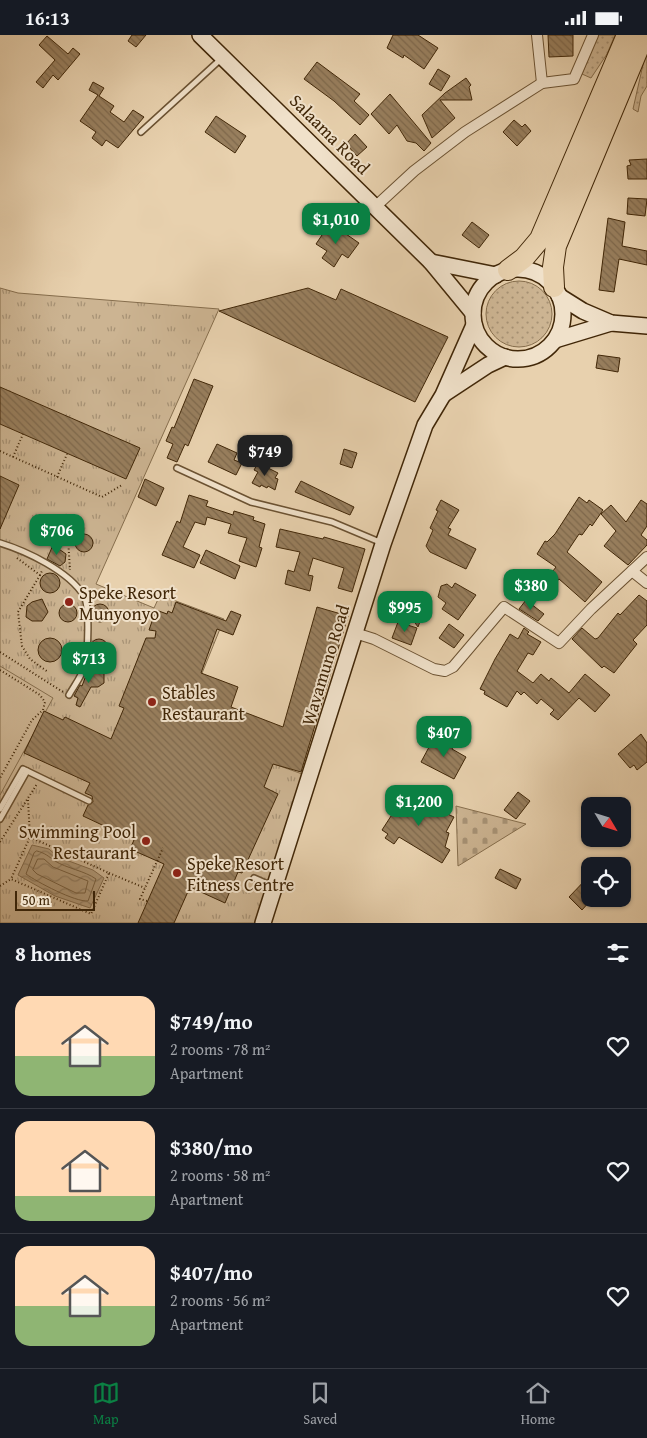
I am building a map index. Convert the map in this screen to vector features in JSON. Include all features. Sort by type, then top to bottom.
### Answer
[{"type":"highway","points":[[502,272],[524,258],[540,239],[627,35]]},
{"type":"highway","points":[[557,292],[553,267],[556,246],[644,35]]},
{"type":"main road","name":"Salaama Road","points":[[200,35],[431,262],[474,319]]},
{"type":"main road","points":[[431,262],[502,272],[521,269],[534,272],[545,278],[557,292],[584,311],[612,323],[647,326]]},
{"type":"main road","points":[[502,272],[480,291],[474,319],[486,345],[505,357],[519,359],[532,356],[545,350],[554,340],[562,323],[563,314],[557,292]]},
{"type":"main road","name":"Wavamuno Road","points":[[263,923],[383,544],[424,425],[443,395],[474,319]]},
{"type":"main road","points":[[554,340],[612,323]]},
{"type":"main road","name":"Wavamuno Road","points":[[443,395],[482,369],[505,357]]},
{"type":"street","points":[[537,35],[542,83]]},
{"type":"street","points":[[375,207],[414,171],[465,132],[542,83],[574,79],[593,35]]},
{"type":"street","points":[[355,633],[374,639],[434,669],[445,671],[453,667],[504,607],[559,643],[647,557]]},
{"type":"street","points":[[632,571],[647,583]]},
{"type":"lane","points":[[141,132],[223,57]]},
{"type":"lane","points":[[177,468],[251,502],[300,512],[332,522],[366,535],[383,544]]},
{"type":"lane","points":[[0,543],[25,551],[68,578],[85,597],[87,610],[85,665],[69,695]]},
{"type":"lane","points":[[25,770],[89,801]]},
{"type":"lane","points":[[0,809],[25,770]]},
{"type":"lane","points":[[0,819],[25,770]]},
{"type":"lane","points":[[254,878],[275,888]]},
{"type":"path","points":[[13,457],[23,434]]},
{"type":"path","points":[[0,451],[102,497],[122,485]]},
{"type":"path","points":[[57,477],[67,453]]},
{"type":"path","points":[[68,538],[70,569],[68,578]]},
{"type":"path","points":[[40,575],[18,612],[22,646],[30,659],[48,672]]},
{"type":"path","points":[[0,652],[69,695]]},
{"type":"path","points":[[0,670],[40,695],[45,702],[43,709],[32,720],[0,778]]},
{"type":"path","points":[[0,842],[41,777]]},
{"type":"path","points":[[0,886],[11,879],[30,837],[27,799]]},
{"type":"path","points":[[30,837],[145,888]]},
{"type":"path","points":[[147,901],[140,899],[163,848]]},
{"type":"path","points":[[11,879],[91,914],[109,873]]},
{"type":"green space","points":[[598,35],[615,35],[607,54],[591,78],[582,74]]},
{"type":"green space","points":[[647,47],[647,86],[641,96],[638,112],[633,109]]},
{"type":"green space","points":[[519,281],[532,284],[542,291],[549,301],[552,314],[549,327],[542,337],[532,344],[519,347],[506,344],[496,337],[489,327],[486,314],[489,301],[496,291],[506,284]]},
{"type":"green space","name":"Speke Resort Munyonyo","points":[[0,288],[18,293],[219,309],[96,584],[154,608],[160,595],[224,619],[179,730],[305,775],[258,923],[0,923]]},
{"type":"green space","points":[[0,666],[53,698],[0,795]]},
{"type":"green space","points":[[456,806],[526,824],[458,866]]},
{"type":"water","points":[[32,845],[49,849],[58,857],[93,870],[104,878],[90,908],[55,896],[18,875]]},
{"type":"building","points":[[132,35],[146,35],[136,47],[128,41]]},
{"type":"building","points":[[393,35],[418,35],[438,48],[424,69],[404,55],[403,58],[387,48]]},
{"type":"building","points":[[548,35],[573,35],[573,56],[549,57]]},
{"type":"building","points":[[47,36],[68,54],[73,48],[80,54],[58,80],[53,75],[43,88],[36,82],[55,60],[39,45]]},
{"type":"building","points":[[317,62],[360,94],[354,101],[369,115],[360,125],[334,101],[304,79]]},
{"type":"building","points":[[438,69],[450,76],[441,91],[429,84]]},
{"type":"building","points":[[466,78],[471,85],[469,87],[472,100],[440,100],[455,118],[432,138],[422,115],[445,93]]},
{"type":"building","points":[[93,82],[104,88],[99,96],[114,106],[110,112],[124,122],[133,110],[144,117],[118,148],[106,140],[102,146],[92,138],[96,132],[80,121],[98,95],[89,90]]},
{"type":"building","points":[[390,94],[431,143],[424,151],[416,143],[407,141],[397,125],[389,134],[371,114]]},
{"type":"building","points":[[216,116],[246,136],[235,153],[205,132]]},
{"type":"building","points":[[514,120],[522,127],[525,124],[531,131],[517,146],[503,132]]},
{"type":"building","points":[[355,134],[367,147],[357,156],[346,144]]},
{"type":"building","points":[[647,159],[647,179],[628,179],[627,166],[631,165],[629,160]]},
{"type":"building","points":[[628,198],[647,199],[645,216],[627,214]]},
{"type":"building","points":[[608,218],[625,222],[622,246],[647,251],[647,265],[619,259],[614,292],[599,290]]},
{"type":"building","points":[[472,222],[489,235],[479,248],[462,235]]},
{"type":"building","points":[[330,223],[359,243],[348,258],[342,254],[334,267],[322,258],[327,251],[316,244]]},
{"type":"building","points":[[308,288],[336,300],[341,289],[448,337],[415,402],[219,311]]},
{"type":"building","points":[[598,355],[620,358],[618,372],[596,368]]},
{"type":"building","points":[[194,379],[213,386],[188,446],[185,444],[177,462],[167,458],[173,444],[166,441],[172,427],[174,428]]},
{"type":"building","points":[[0,387],[140,448],[126,479],[0,424]]},
{"type":"building","points":[[217,444],[237,453],[234,460],[242,463],[236,475],[208,462]]},
{"type":"building","points":[[344,449],[357,453],[352,468],[340,464]]},
{"type":"building","points":[[258,463],[278,473],[275,478],[278,479],[275,490],[268,486],[267,488],[261,485],[260,487],[252,483],[258,472],[254,470]]},
{"type":"building","points":[[0,476],[19,485],[0,529]]},
{"type":"building","points":[[145,479],[164,488],[156,506],[138,497]]},
{"type":"building","points":[[301,481],[354,507],[350,515],[295,492]]},
{"type":"building","points":[[189,495],[208,501],[206,506],[233,515],[234,511],[254,517],[253,520],[265,524],[259,547],[262,548],[256,567],[239,561],[247,538],[228,533],[231,524],[207,517],[205,525],[195,522],[183,547],[200,555],[194,568],[162,555],[177,521],[180,523]]},
{"type":"building","points":[[579,497],[587,503],[589,500],[603,510],[592,526],[590,524],[582,535],[579,534],[567,552],[602,582],[585,602],[559,579],[553,586],[546,580],[556,567],[537,554],[545,541],[547,542],[555,534]]},
{"type":"building","points":[[441,500],[459,510],[448,528],[451,529],[448,535],[476,549],[466,569],[430,552],[426,546],[433,530],[430,528]]},
{"type":"building","points":[[641,500],[647,504],[647,526],[641,535],[647,540],[647,545],[628,565],[604,546],[616,531],[601,514],[611,505],[626,522]]},
{"type":"building","points":[[48,522],[55,524],[58,529],[58,536],[52,544],[44,540],[40,534],[41,528]]},
{"type":"building","points":[[280,529],[323,539],[324,537],[365,549],[352,592],[338,588],[344,568],[313,558],[308,575],[313,576],[310,591],[285,584],[288,570],[294,572],[300,552],[276,547]]},
{"type":"building","points":[[80,534],[88,534],[93,539],[91,550],[80,552],[75,547],[75,539]]},
{"type":"building","points":[[53,545],[66,554],[65,562],[60,566],[47,559]]},
{"type":"building","points":[[206,550],[240,566],[235,579],[200,563]]},
{"type":"building","points":[[46,573],[54,573],[60,579],[60,587],[54,593],[46,593],[40,587],[40,579]]},
{"type":"building","points":[[455,583],[476,595],[458,620],[442,609],[446,603],[438,597],[441,586],[447,584],[452,588]]},
{"type":"building","points":[[639,595],[647,601],[647,625],[633,640],[637,644],[614,673],[604,666],[602,668],[572,639],[582,628],[595,639],[598,638],[618,613],[620,615]]},
{"type":"building","points":[[414,597],[427,602],[418,627],[405,609],[405,603],[411,604]]},
{"type":"building","points":[[42,599],[48,612],[42,621],[32,621],[26,617],[27,606],[32,602]]},
{"type":"building","points":[[526,600],[544,614],[538,621],[519,609]]},
{"type":"building","points":[[176,602],[226,621],[231,611],[241,615],[233,635],[217,629],[201,673],[238,687],[231,707],[283,727],[317,607],[348,616],[301,772],[273,764],[264,787],[278,794],[242,873],[238,872],[225,903],[190,887],[174,923],[138,923],[164,864],[130,849],[134,840],[83,816],[88,805],[93,802],[92,796],[85,793],[90,783],[24,753],[44,711],[63,720],[65,717],[111,739],[124,708],[119,706],[146,638],[155,638],[156,631],[149,630],[156,610],[167,614],[168,611],[172,613]]},
{"type":"building","points":[[64,604],[72,604],[77,609],[75,620],[64,622],[59,617],[59,609]]},
{"type":"building","points":[[96,604],[104,604],[109,609],[107,620],[96,622],[91,617],[91,609]]},
{"type":"building","points":[[398,622],[417,628],[411,645],[392,638]]},
{"type":"building","points":[[449,624],[464,635],[454,648],[439,638]]},
{"type":"building","points":[[524,628],[529,632],[527,634],[541,642],[533,655],[528,653],[517,671],[533,683],[541,674],[549,681],[551,678],[569,693],[585,674],[610,695],[595,712],[579,698],[558,720],[550,714],[554,710],[541,699],[537,704],[524,692],[521,695],[517,691],[507,707],[484,694],[485,691],[480,689],[510,634],[518,639]]},
{"type":"building","points":[[50,638],[58,642],[62,650],[58,658],[50,662],[42,658],[38,650],[42,642]]},
{"type":"building","points":[[99,639],[105,642],[108,648],[105,654],[99,657],[93,654],[90,648],[93,642]]},
{"type":"building","points":[[95,667],[104,673],[104,683],[98,687],[91,687],[80,707],[76,705],[78,698],[74,696],[80,685],[82,686],[87,673]]},
{"type":"building","points":[[641,734],[647,743],[647,762],[637,770],[634,765],[630,768],[618,754]]},
{"type":"building","points":[[435,736],[454,745],[452,749],[466,757],[454,779],[421,762]]},
{"type":"building","points":[[518,792],[530,801],[516,819],[504,810]]},
{"type":"building","points":[[394,796],[409,804],[411,800],[420,805],[422,802],[454,817],[446,832],[449,833],[445,847],[450,850],[442,863],[399,837],[394,844],[385,838],[388,834],[382,830],[393,813],[387,809]]},
{"type":"building","points":[[500,869],[521,879],[516,889],[495,878]]},
{"type":"building","points":[[581,884],[581,907],[585,907],[582,910],[569,897]]},
{"type":"place","name":"Speke Resort Munyonyo","points":[[69,602]]},
{"type":"place","name":"Stables Restaurant","points":[[152,702]]},
{"type":"place","name":"Swimming Pool Restaurant","points":[[146,841]]},
{"type":"place","name":"Speke Resort Fitness Centre","points":[[177,873]]}]
